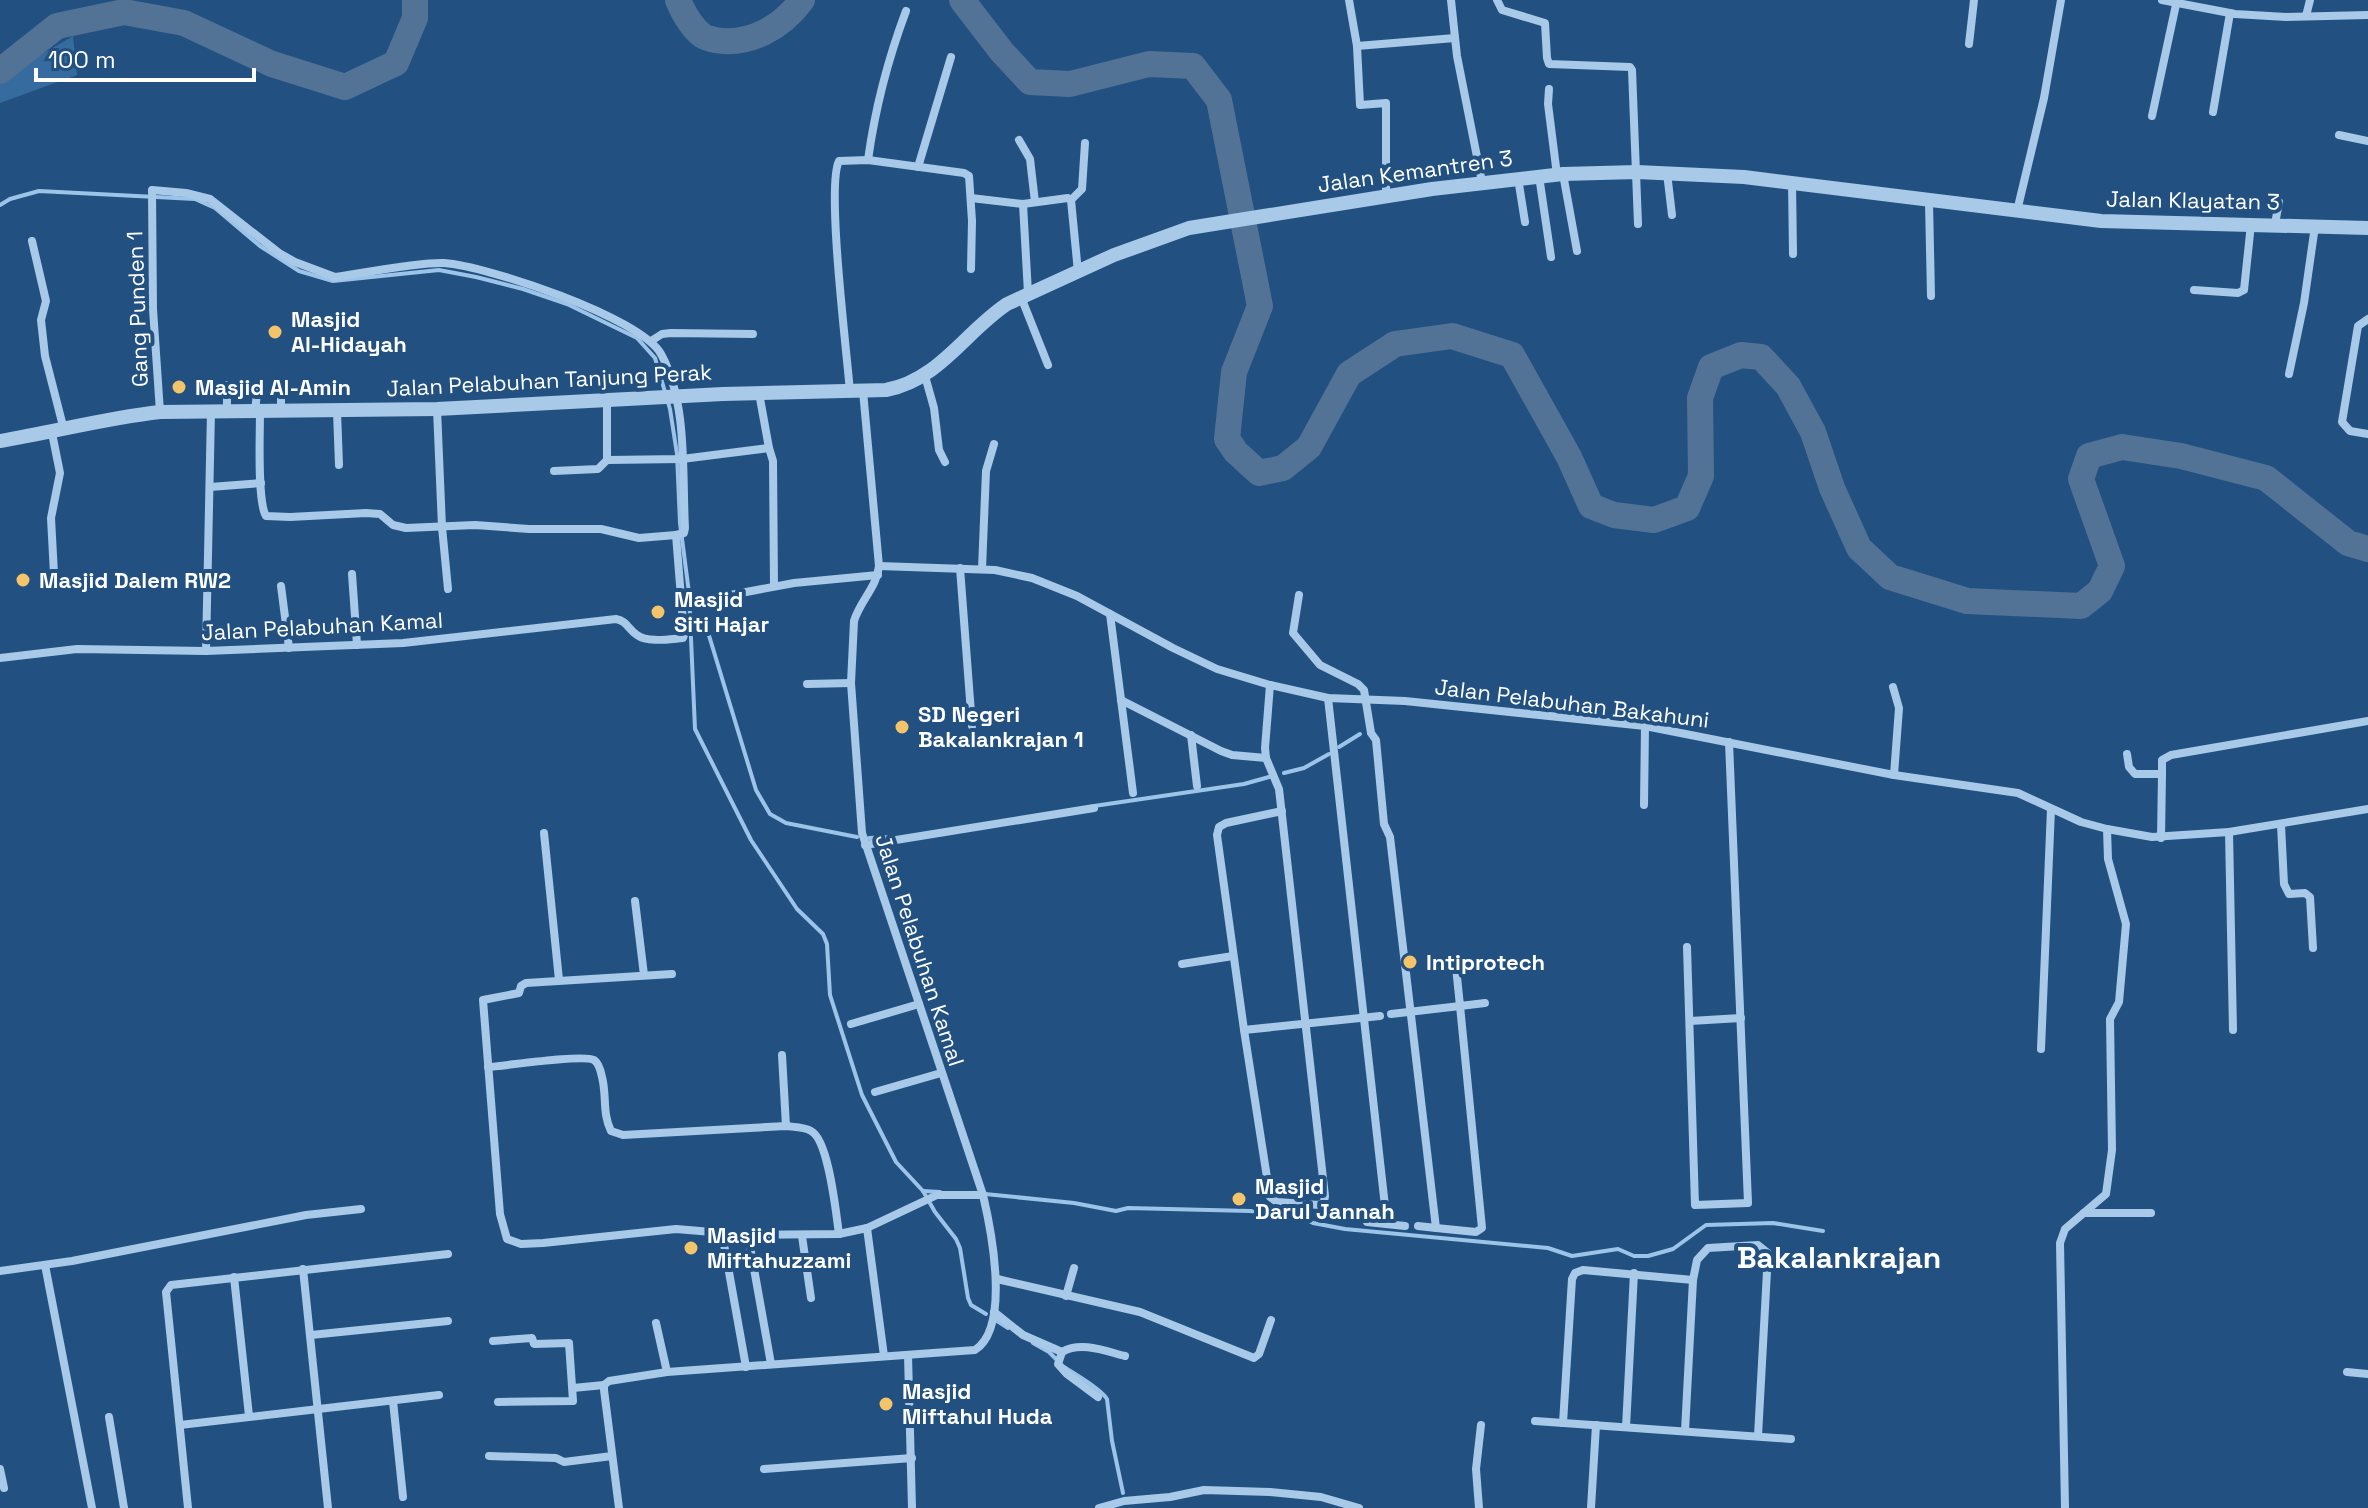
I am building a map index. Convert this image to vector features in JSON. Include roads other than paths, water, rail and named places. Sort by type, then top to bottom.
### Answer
[{"type":"street","points":[[1349,0],[1357,46],[1360,105],[1386,103],[1386,195]]},
{"type":"street","points":[[1451,0],[1455,38],[1482,182]]},
{"type":"street","points":[[1497,0],[1502,10],[1545,23],[1549,64],[1631,68],[1638,224]]},
{"type":"street","points":[[1969,44],[1974,0]]},
{"type":"street","points":[[2017,212],[2044,98],[2061,0]]},
{"type":"street","points":[[2162,0],[2230,13],[2368,15]]},
{"type":"street","points":[[2306,16],[2310,0]]},
{"type":"street","points":[[2152,116],[2176,1]]},
{"type":"street","points":[[868,160],[874,119],[906,11]]},
{"type":"street","points":[[2213,112],[2230,13]]},
{"type":"street","points":[[1357,46],[1455,38]]},
{"type":"street","points":[[918,167],[951,57]]},
{"type":"street","points":[[1549,89],[1548,104],[1560,175],[1577,251]]},
{"type":"street","points":[[2339,135],[2368,141]]},
{"type":"street","points":[[1019,140],[1030,159],[1035,202]]},
{"type":"street","points":[[1071,200],[1082,189],[1085,143]]},
{"type":"street","points":[[879,571],[856,392],[834,177],[839,161],[868,160],[967,174],[971,198],[971,269]]},
{"type":"street","name":"Jalan Kemantren 3","points":[[856,392],[898,388],[925,376],[991,315],[1025,294],[1148,241],[1189,228],[1386,195],[1539,176],[1637,172],[1792,182],[2017,212]]},
{"type":"street","points":[[1667,173],[1672,215]]},
{"type":"street","points":[[1539,176],[1551,257]]},
{"type":"street","points":[[1518,178],[1525,222]]},
{"type":"street","points":[[1792,182],[1793,254]]},
{"type":"street","name":"Gang Punden 1","points":[[160,412],[153,309],[152,190],[210,199],[279,253],[326,275],[335,277],[448,263],[554,293],[612,319],[651,341]]},
{"type":"street","points":[[971,198],[1023,204],[1071,200]]},
{"type":"street","points":[[1071,200],[1078,272]]},
{"type":"street","points":[[1929,202],[1931,296]]},
{"type":"street","points":[[2275,224],[2279,202]]},
{"type":"street","points":[[1023,204],[1025,294],[1048,365]]},
{"type":"street","name":"Jalan Klayatan 3","points":[[2017,212],[2123,222],[2368,228]]},
{"type":"street","points":[[2194,290],[2238,293],[2244,290],[2251,224]]},
{"type":"street","points":[[2289,374],[2304,303],[2315,226]]},
{"type":"street","points":[[32,241],[46,301],[41,320],[58,432],[60,473],[51,518],[54,574]]},
{"type":"street","points":[[2368,319],[2358,326],[2342,422],[2350,431],[2368,434]]},
{"type":"street","points":[[687,603],[679,534],[679,459],[660,353],[651,341],[662,334],[671,333],[753,334]]},
{"type":"street","points":[[925,376],[934,408],[939,450],[945,462]]},
{"type":"street","points":[[281,383],[281,411]]},
{"type":"street","points":[[258,384],[263,511],[270,517],[380,514],[398,527],[601,529],[639,538],[679,534]]},
{"type":"street","points":[[227,385],[227,411]]},
{"type":"street","name":"Jalan Pelabuhan Tanjung Perak","points":[[0,441],[58,432],[118,417],[160,412],[437,409],[669,396],[856,392]]},
{"type":"street","points":[[759,393],[773,461],[774,586]]},
{"type":"street","points":[[607,399],[607,460]]},
{"type":"street","points":[[437,409],[448,589]]},
{"type":"street","points":[[206,651],[211,411]]},
{"type":"street","points":[[337,411],[339,465]]},
{"type":"street","points":[[982,569],[986,471],[994,444]]},
{"type":"street","points":[[554,471],[598,469],[607,460],[679,459],[769,448]]},
{"type":"street","points":[[210,487],[261,483]]},
{"type":"street","points":[[960,568],[972,726]]},
{"type":"street","name":"Jalan Pelabuhan Bakahuni","points":[[687,603],[774,586],[879,571],[982,569],[1032,578],[1077,596],[1217,669],[1328,698],[1433,704],[1645,726],[1894,775],[2018,793],[2051,809],[2107,829],[2161,838],[2281,825],[2368,809]]},
{"type":"street","name":"Jalan Pelabuhan Kamal","points":[[879,571],[854,621],[851,683],[865,845],[983,1195],[997,1279],[994,1312],[981,1346],[975,1350],[908,1355]]},
{"type":"street","points":[[352,574],[357,645]]},
{"type":"street","points":[[281,586],[289,648]]},
{"type":"street","points":[[1299,595],[1293,628],[1296,638],[1320,665],[1364,690],[1371,733],[1376,740],[1436,1228]]},
{"type":"street","name":"Jalan Pelabuhan Kamal","points":[[0,658],[77,649],[206,651],[357,645],[492,634],[616,619],[623,620],[636,634],[645,638],[683,638],[687,603]]},
{"type":"street","points":[[1110,614],[1133,793]]},
{"type":"street","points":[[807,684],[851,683]]},
{"type":"street","points":[[1270,685],[1266,758],[1279,789],[1282,811],[1325,1196],[1324,1202],[1319,1205],[1277,1202],[1270,1197],[1217,835],[1219,827],[1226,823],[1282,811]]},
{"type":"street","points":[[1893,687],[1899,708],[1894,775]]},
{"type":"street","points":[[1328,698],[1387,1224]]},
{"type":"street","points":[[1121,700],[1232,755],[1266,758]]},
{"type":"street","points":[[2161,838],[2162,760],[2171,755],[2368,721]]},
{"type":"street","points":[[1644,805],[1645,726]]},
{"type":"street","points":[[1191,735],[1197,786]]},
{"type":"street","points":[[1687,947],[1695,1205],[1748,1203],[1729,742]]},
{"type":"street","points":[[2127,754],[2131,772],[2162,774]]},
{"type":"street","points":[[865,845],[1094,808]]},
{"type":"street","points":[[2041,1049],[2051,809]]},
{"type":"street","points":[[2281,825],[2284,884],[2289,894],[2305,893],[2310,897],[2313,948]]},
{"type":"street","points":[[2065,1508],[2060,1243],[2065,1229],[2106,1194],[2112,1150],[2110,1019],[2119,1002],[2126,924],[2108,859],[2107,829]]},
{"type":"street","points":[[2229,832],[2233,1030]]},
{"type":"street","points":[[544,833],[559,980]]},
{"type":"street","points":[[635,901],[644,975]]},
{"type":"street","points":[[1182,964],[1233,956]]},
{"type":"street","points":[[1418,1226],[1476,1232],[1482,1228],[1456,967]]},
{"type":"street","points":[[672,974],[526,983],[519,993],[483,1000],[500,1214],[507,1239],[521,1244],[543,1243],[676,1229],[748,1235],[839,1234],[867,1228],[937,1195],[983,1195]]},
{"type":"street","points":[[1391,1014],[1485,1003]]},
{"type":"street","points":[[851,1024],[919,1004]]},
{"type":"street","points":[[1244,1030],[1306,1021],[1380,1016]]},
{"type":"street","points":[[1690,1021],[1741,1018]]},
{"type":"street","points":[[782,1055],[786,1126]]},
{"type":"street","points":[[488,1067],[569,1059],[593,1060],[602,1076],[605,1119],[611,1131],[623,1135],[786,1126],[812,1131],[818,1138],[830,1171],[839,1234]]},
{"type":"street","points":[[875,1092],[941,1073]]},
{"type":"street","points":[[0,1271],[306,1215],[361,1209]]},
{"type":"street","points":[[2084,1213],[2151,1213]]},
{"type":"street","points":[[1367,1222],[1405,1226]]},
{"type":"street","points":[[867,1228],[884,1356]]},
{"type":"street","points":[[722,1233],[746,1367]]},
{"type":"street","points":[[748,1235],[771,1364]]},
{"type":"street","points":[[802,1236],[811,1298]]},
{"type":"street","points":[[1685,1431],[1693,1280],[1697,1260],[1708,1248],[1758,1245],[1768,1253],[1758,1436]]},
{"type":"street","points":[[188,1508],[166,1292],[176,1283],[448,1254]]},
{"type":"street","points":[[45,1265],[92,1508]]},
{"type":"street","points":[[1066,1296],[1074,1268]]},
{"type":"street","points":[[303,1269],[328,1508]]},
{"type":"street","points":[[1563,1423],[1572,1279],[1575,1273],[1583,1270],[1634,1273],[1693,1280]]},
{"type":"street","points":[[1626,1427],[1634,1273]]},
{"type":"street","points":[[234,1277],[249,1416]]},
{"type":"street","points":[[997,1279],[1140,1312],[1254,1358],[1259,1354],[1271,1320]]},
{"type":"street","points":[[994,1312],[1023,1335],[1061,1357],[1067,1374],[1098,1397]]},
{"type":"street","points":[[311,1335],[448,1321]]},
{"type":"street","points":[[656,1323],[667,1372]]},
{"type":"street","points":[[493,1341],[532,1338],[534,1344],[569,1343],[573,1388],[573,1401],[498,1402]]},
{"type":"street","points":[[1061,1357],[1067,1349],[1081,1347],[1125,1356]]},
{"type":"street","points":[[573,1388],[667,1372],[908,1355],[912,1508]]},
{"type":"street","points":[[2347,1372],[2368,1374]]},
{"type":"street","points":[[604,1385],[619,1508]]},
{"type":"street","points":[[180,1425],[439,1395]]},
{"type":"street","points":[[393,1401],[403,1497]]},
{"type":"street","points":[[109,1417],[124,1508]]},
{"type":"street","points":[[1535,1421],[1791,1439]]},
{"type":"street","points":[[1479,1508],[1476,1469],[1481,1425]]},
{"type":"street","points":[[1591,1508],[1596,1425]]},
{"type":"street","points":[[489,1456],[556,1458],[564,1462],[612,1456]]},
{"type":"street","points":[[764,1469],[912,1458]]},
{"type":"street","points":[[0,1469],[4,1488]]},
{"type":"street","points":[[1099,1508],[1124,1501],[1204,1490],[1321,1497],[1359,1508]]},
{"type":"street","points":[[1170,1497],[1170,1508]]},
{"type":"waterway","points":[[0,71],[57,26],[124,12],[184,23],[272,64],[345,87],[396,63],[415,18],[415,0]]},
{"type":"waterway","points":[[678,0],[688,20],[703,36],[728,41],[753,37],[775,26],[802,0]]},
{"type":"waterway","points":[[962,0],[1002,52],[1030,82],[1070,84],[1149,64],[1193,66],[1219,100],[1260,306],[1234,372],[1227,439],[1259,473],[1283,468],[1309,447],[1349,374],[1395,344],[1452,336],[1512,355],[1569,457],[1591,506],[1614,515],[1654,520],[1687,508],[1701,476],[1700,398],[1711,367],[1741,355],[1761,357],[1788,386],[1813,432],[1832,488],[1859,548],[1890,577],[1967,601],[2081,606],[2100,591],[2112,566],[2081,479],[2089,456],[2122,447],[2181,456],[2266,478],[2348,543],[2368,549]]},
{"type":"waterway","points":[[0,205],[39,191],[195,199],[215,208],[260,246],[299,271],[333,281],[439,270],[476,277],[567,304],[637,338],[655,358],[670,409],[677,454],[680,523],[689,593],[695,729],[751,840],[797,909],[823,934],[827,944],[830,995],[862,1095],[896,1162],[923,1191],[956,1239],[968,1298],[971,1305],[986,1314]]},
{"type":"waterway","points":[[690,619],[699,620],[707,629],[756,790],[770,814],[786,823],[857,837]]},
{"type":"waterway","points":[[1339,747],[1360,734]]},
{"type":"waterway","points":[[1284,773],[1304,768],[1329,754]]},
{"type":"waterway","points":[[1094,806],[1244,784],[1269,777]]},
{"type":"waterway","points":[[869,838],[892,837]]},
{"type":"waterway","points":[[923,1191],[940,1192]]},
{"type":"waterway","points":[[985,1194],[1074,1203],[1116,1211],[1128,1208],[1250,1211],[1302,1217],[1313,1223],[1345,1229],[1548,1248],[1572,1256],[1618,1249],[1634,1256],[1648,1256],[1673,1249],[1706,1225],[1773,1223],[1823,1231]]},
{"type":"waterway","points":[[994,1319],[1008,1328]]},
{"type":"waterway","points":[[1033,1343],[1058,1361]]},
{"type":"waterway","points":[[1064,1367],[1107,1399],[1123,1493]]},
{"type":"place","name":"Masjid Al-Hidayah","points":[[275,332]]},
{"type":"place","name":"Masjid Al-Amin","points":[[179,387]]},
{"type":"place","name":"Masjid Dalem RW2","points":[[23,580]]},
{"type":"place","name":"Masjid Siti Hajar","points":[[658,612]]},
{"type":"place","name":"SD Negeri Bakalankrajan 1","points":[[902,727]]},
{"type":"place","name":"Intiprotech","points":[[1410,962]]},
{"type":"place","name":"Masjid Darul Jannah","points":[[1239,1199]]},
{"type":"place","name":"Masjid Miftahuzzami","points":[[691,1248]]},
{"type":"place","name":"Masjid Miftahul Huda","points":[[886,1404]]},
{"type":"district","name":"Bakalankrajan","points":[[1839,1257]]}]
